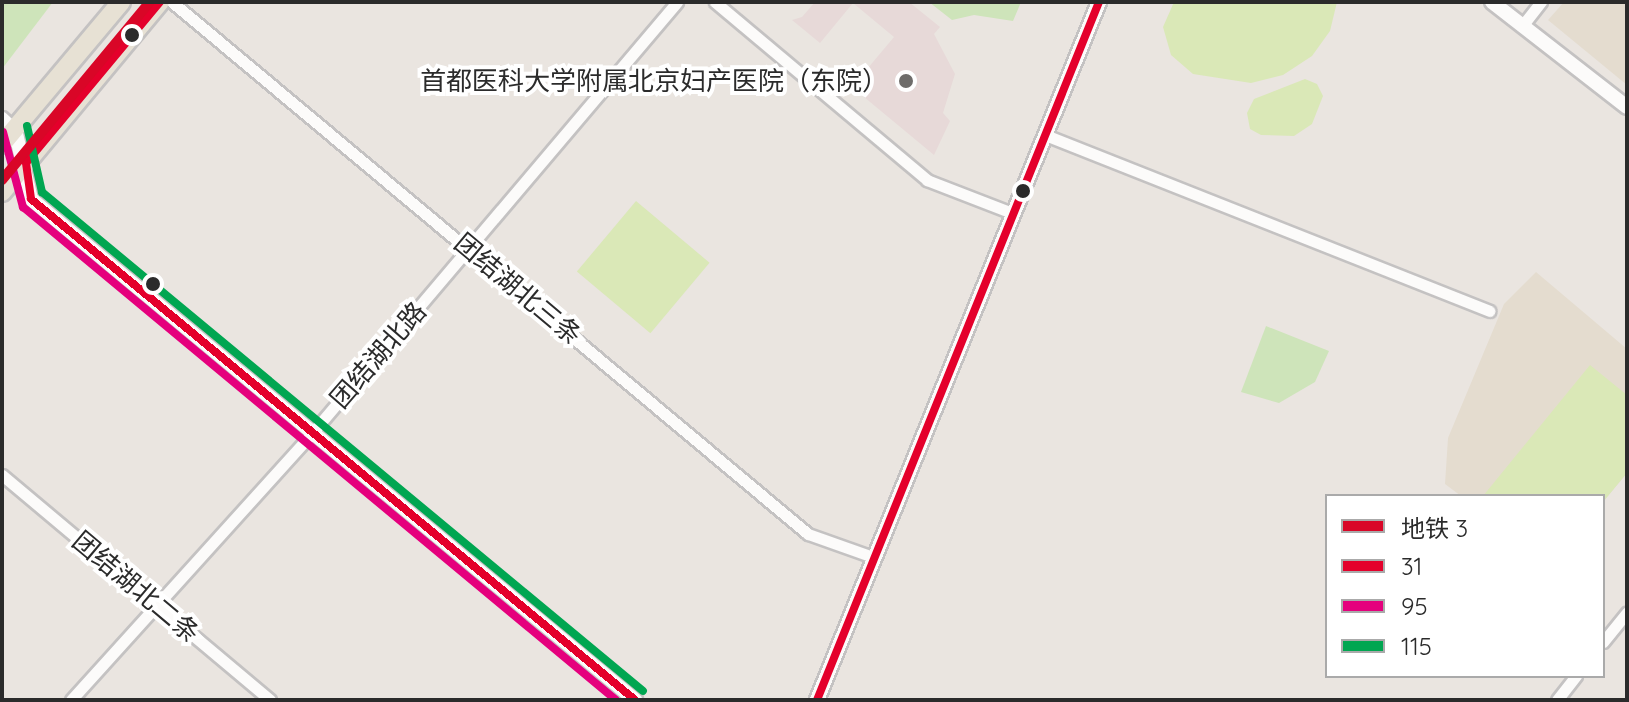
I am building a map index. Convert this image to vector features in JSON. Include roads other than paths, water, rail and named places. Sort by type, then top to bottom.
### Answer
[{"type":"main road","points":[[4,136],[121,2]]},
{"type":"main road","points":[[2,192],[160,2]]},
{"type":"street","name":"团结湖北三条","points":[[172,2],[470,248],[808,534],[873,557]]},
{"type":"street","name":"团结湖北路","points":[[71,700],[312,433],[677,2]]},
{"type":"street","points":[[715,2],[927,180],[1012,213]]},
{"type":"street","points":[[817,700],[1099,2]]},
{"type":"street","points":[[1492,2],[1627,107]]},
{"type":"street","points":[[1522,26],[1541,2]]},
{"type":"street","points":[[1045,135],[1489,311]]},
{"type":"street","points":[[4,136],[26,163],[31,199],[635,700]]},
{"type":"street","name":"团结湖北二条","points":[[2,475],[270,700]]},
{"type":"street","points":[[1605,640],[1627,612]]},
{"type":"street","points":[[1557,700],[1574,678]]},
{"type":"metro line","name":"3","points":[[2,180],[150,2]]},
{"type":"place","name":"首都医科大学附属北京妇产医院（东院）","points":[[906,81]]}]
